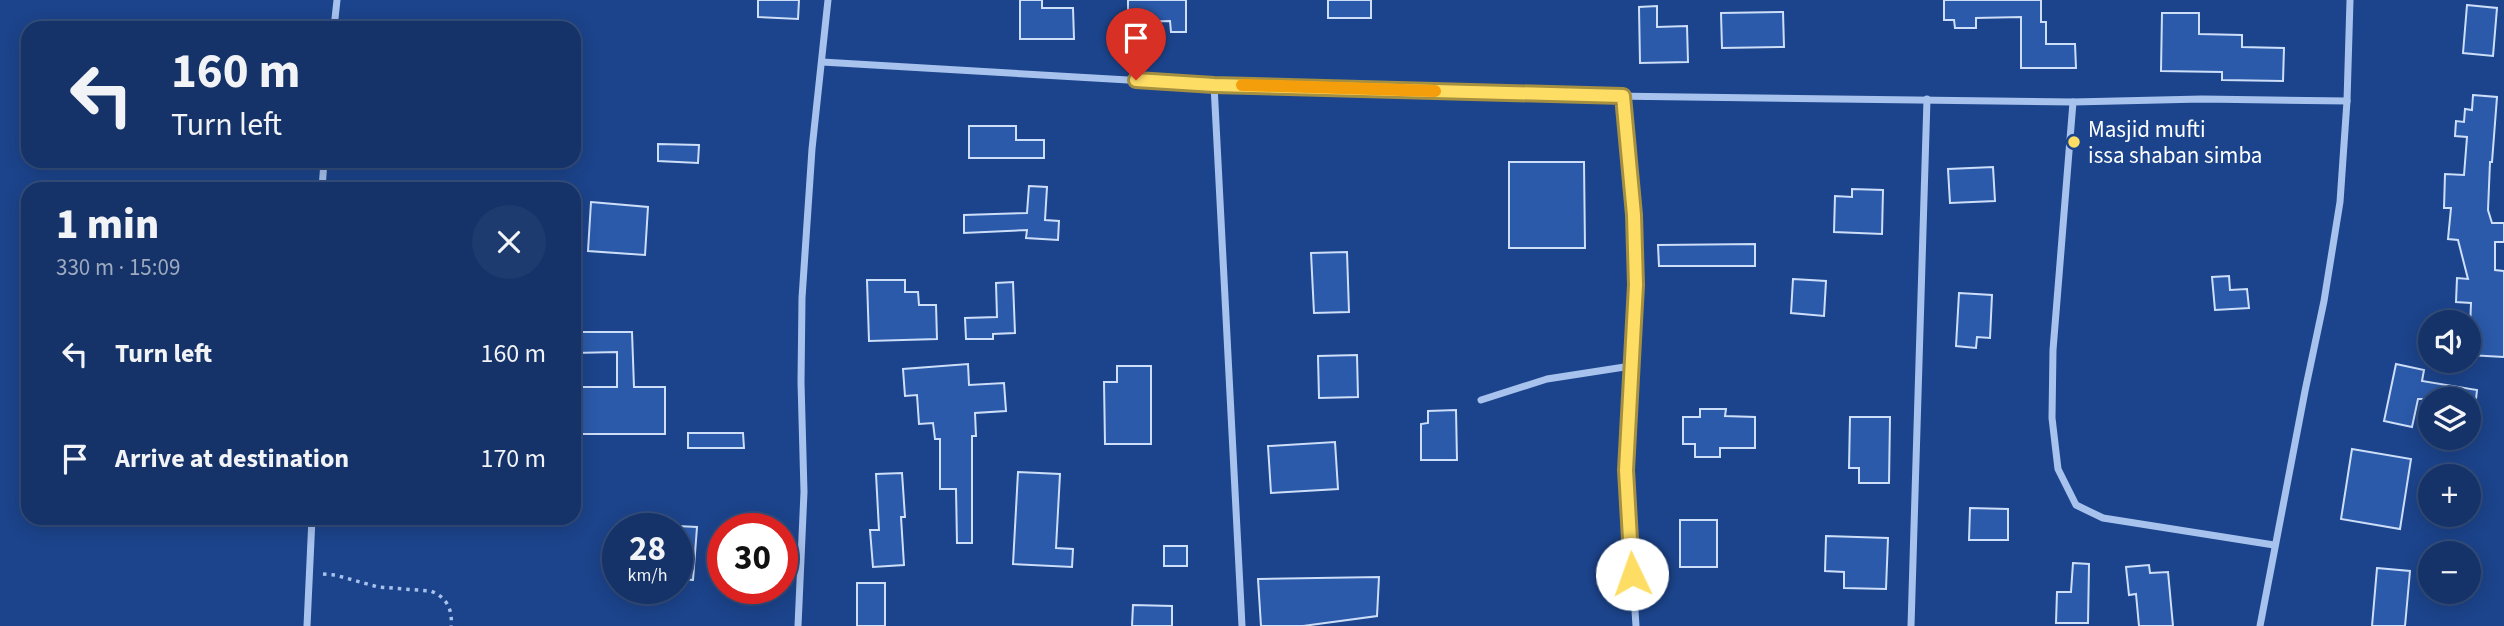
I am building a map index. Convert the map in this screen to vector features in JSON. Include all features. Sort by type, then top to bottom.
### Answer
[{"type":"street","points":[[335,21],[337,0]]},
{"type":"street","points":[[797,626],[804,492],[802,298],[812,149],[828,0]]},
{"type":"street","points":[[2259,626],[2324,302],[2340,202],[2350,0]]},
{"type":"street","points":[[822,62],[1214,85],[1623,96],[2074,102],[2202,99],[2347,101]]},
{"type":"street","points":[[1214,85],[1242,626]]},
{"type":"street","points":[[1623,96],[1634,215],[1636,285],[1626,470],[1636,626]]},
{"type":"street","points":[[1911,626],[1927,99]]},
{"type":"street","points":[[2074,102],[2053,350],[2052,418],[2058,470],[2076,505],[2104,518],[2274,545]]},
{"type":"street","points":[[1481,400],[1547,379],[1632,366]]},
{"type":"street","points":[[307,626],[312,525]]},
{"type":"path","points":[[310,574],[335,575],[378,587],[430,591],[441,596],[446,602],[451,613],[451,626]]},
{"type":"building","points":[[758,0],[799,0],[798,19],[758,17]]},
{"type":"building","points":[[1020,0],[1042,0],[1042,8],[1073,8],[1074,39],[1020,39]]},
{"type":"building","points":[[1128,0],[1186,0],[1186,32],[1171,32],[1170,21],[1128,22]]},
{"type":"building","points":[[1328,0],[1371,0],[1371,18],[1328,18]]},
{"type":"building","points":[[1944,0],[2041,0],[2041,22],[2046,22],[2046,44],[2075,44],[2076,68],[2021,68],[2021,17],[1976,18],[1976,28],[1955,28],[1954,20],[1944,20]]},
{"type":"building","points":[[2467,5],[2497,8],[2493,56],[2463,53]]},
{"type":"building","points":[[1657,6],[1657,27],[1687,26],[1688,62],[1640,63],[1639,7]]},
{"type":"building","points":[[1783,12],[1784,47],[1722,48],[1721,13]]},
{"type":"building","points":[[2162,13],[2199,13],[2199,34],[2242,35],[2242,47],[2284,48],[2283,81],[2222,80],[2222,72],[2161,71]]},
{"type":"building","points":[[2473,95],[2497,97],[2488,210],[2492,223],[2504,223],[2504,242],[2495,242],[2495,270],[2504,271],[2504,357],[2481,356],[2481,310],[2471,310],[2471,303],[2456,302],[2457,278],[2468,279],[2458,240],[2448,239],[2451,208],[2444,208],[2445,174],[2464,175],[2467,137],[2455,136],[2456,121],[2464,122],[2465,109],[2472,110]]},
{"type":"building","points":[[969,126],[1016,126],[1016,140],[1044,140],[1044,158],[969,158]]},
{"type":"building","points":[[658,144],[699,145],[698,163],[658,161]]},
{"type":"building","points":[[1509,162],[1584,162],[1585,248],[1509,248]]},
{"type":"building","points":[[1993,167],[1995,201],[1950,203],[1948,169]]},
{"type":"building","points":[[1029,186],[1047,187],[1045,220],[1059,221],[1058,240],[1026,238],[1027,230],[964,233],[964,215],[1027,213]]},
{"type":"building","points":[[1852,189],[1883,190],[1882,234],[1834,232],[1835,196],[1852,197]]},
{"type":"building","points":[[591,202],[648,207],[645,255],[588,251]]},
{"type":"building","points":[[1755,244],[1755,266],[1659,266],[1658,245]]},
{"type":"building","points":[[1347,252],[1349,312],[1314,313],[1311,253]]},
{"type":"building","points":[[2229,276],[2230,290],[2247,289],[2249,308],[2215,310],[2212,277]]},
{"type":"building","points":[[1793,279],[1826,281],[1824,316],[1791,313]]},
{"type":"building","points":[[867,280],[905,280],[905,292],[918,292],[919,305],[936,305],[937,339],[869,341]]},
{"type":"building","points":[[1013,282],[1015,333],[993,334],[993,339],[966,339],[965,318],[997,317],[996,283]]},
{"type":"building","points":[[1959,293],[1992,295],[1990,338],[1977,337],[1976,348],[1956,346]]},
{"type":"building","points":[[581,332],[632,332],[634,387],[665,387],[665,434],[581,434],[581,387],[617,387],[617,352],[581,353]]},
{"type":"building","points":[[1357,355],[1358,397],[1319,398],[1318,356]]},
{"type":"building","points":[[968,364],[969,385],[1004,383],[1006,411],[975,413],[976,436],[972,436],[972,543],[957,543],[956,489],[940,489],[940,439],[935,439],[933,423],[919,424],[917,395],[905,396],[903,369]]},
{"type":"building","points":[[2396,364],[2418,369],[2418,373],[2423,373],[2422,381],[2459,387],[2418,387],[2412,427],[2384,421]]},
{"type":"building","points":[[1117,366],[1151,366],[1151,444],[1105,444],[1104,382],[1117,382]]},
{"type":"building","points":[[1700,409],[1726,409],[1725,416],[1755,417],[1755,448],[1720,448],[1720,457],[1695,457],[1695,444],[1683,444],[1683,417],[1700,417]]},
{"type":"building","points":[[1456,410],[1457,460],[1421,460],[1421,424],[1428,423],[1428,411]]},
{"type":"building","points":[[1850,417],[1890,417],[1889,483],[1859,483],[1859,468],[1849,468]]},
{"type":"building","points":[[688,433],[743,433],[744,448],[688,448]]},
{"type":"building","points":[[1335,442],[1338,489],[1271,493],[1268,446]]},
{"type":"building","points":[[2352,449],[2411,459],[2400,529],[2341,519]]},
{"type":"building","points":[[1018,472],[1060,474],[1056,548],[1073,549],[1072,567],[1013,564]]},
{"type":"building","points":[[902,473],[904,565],[873,567],[870,530],[879,530],[876,474]]},
{"type":"building","points":[[1970,508],[2008,509],[2008,540],[1969,540]]},
{"type":"building","points":[[1680,520],[1717,520],[1717,567],[1680,567]]},
{"type":"building","points":[[693,527],[697,527],[693,580]]},
{"type":"building","points":[[1826,536],[1888,538],[1886,589],[1844,588],[1844,572],[1825,571]]},
{"type":"building","points":[[1164,546],[1187,546],[1187,566],[1164,566]]},
{"type":"building","points":[[2073,563],[2089,564],[2088,623],[2056,623],[2057,592],[2071,592]]},
{"type":"building","points":[[2149,565],[2150,573],[2168,572],[2173,626],[2139,626],[2136,594],[2129,595],[2126,567]]},
{"type":"building","points":[[2377,568],[2410,571],[2405,626],[2372,626]]},
{"type":"building","points":[[1379,577],[1377,616],[1303,626],[1261,626],[1258,579]]},
{"type":"building","points":[[857,583],[885,583],[885,626],[857,626]]},
{"type":"building","points":[[1133,605],[1172,606],[1172,626],[1132,626]]},
{"type":"slow traffic","points":[[1242,85],[1435,91]]},
{"type":"place","name":"Masjid mufti issa shaban simba","points":[[2074,142]]},
{"type":"route","points":[[1136,80],[1214,85],[1623,96],[1634,215],[1636,285],[1626,470],[1632,574]]}]
